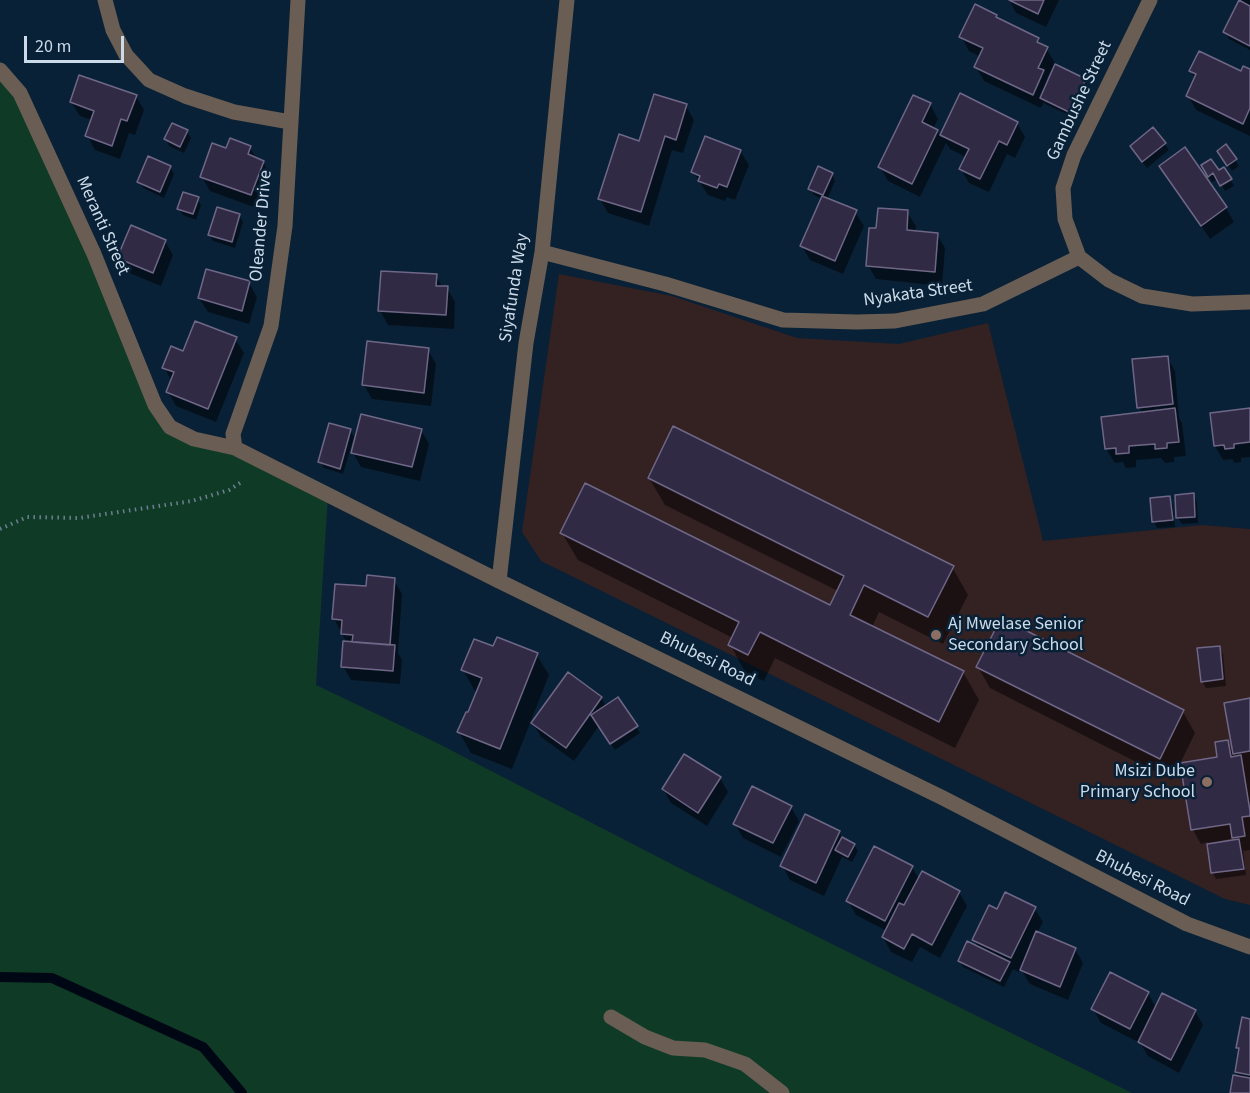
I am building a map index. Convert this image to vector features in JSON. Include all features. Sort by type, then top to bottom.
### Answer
[{"type":"street","points":[[105,0],[113,30],[126,55],[149,80],[185,96],[234,112],[290,123]]},
{"type":"street","name":"Oleander Drive","points":[[235,448],[233,434],[271,326],[285,226],[298,0]]},
{"type":"street","name":"Siyafunda Way","points":[[499,581],[526,343],[542,252],[567,0]]},
{"type":"street","name":"Gambushe Street","points":[[1079,257],[1065,219],[1064,188],[1074,155],[1150,0]]},
{"type":"street","name":"Meranti Street","points":[[0,70],[20,93],[35,125],[94,254],[155,405]]},
{"type":"street","name":"Nyakata Street","points":[[542,252],[654,281],[783,320],[857,322],[895,321],[983,304],[1079,257]]},
{"type":"street","points":[[1079,257],[1109,280],[1142,296],[1192,304],[1250,302]]},
{"type":"street","name":"Bhubesi Road","points":[[155,405],[170,427],[194,439],[235,448],[499,581],[943,798],[1187,924],[1250,947]]},
{"type":"street","points":[[611,1017],[645,1036],[673,1047],[705,1050],[745,1064],[782,1093]]},
{"type":"path","points":[[0,529],[27,517],[79,518],[192,501],[229,490],[268,465]]},
{"type":"shaded area","name":"Aj Mwelase Senior Secondary School","points":[[559,274],[672,296],[797,338],[899,344],[988,323],[1043,541],[1202,525],[1250,529],[1250,905],[1225,899],[541,561],[522,532]]},
{"type":"green space","points":[[0,73],[19,94],[170,428],[237,452],[328,496],[316,685],[437,743],[685,871],[1132,1093],[0,1093]]},
{"type":"building","points":[[1009,0],[1044,0],[1038,14]]},
{"type":"building","points":[[1239,0],[1250,6],[1250,46],[1223,32]]},
{"type":"building","points":[[975,4],[1039,38],[1037,42],[1048,47],[1038,68],[1044,70],[1033,95],[974,67],[983,48],[959,37]]},
{"type":"building","points":[[1199,51],[1241,71],[1243,66],[1250,69],[1250,108],[1243,124],[1186,96],[1196,74],[1189,71]]},
{"type":"building","points":[[1055,64],[1086,79],[1071,113],[1040,98]]},
{"type":"building","points":[[79,75],[137,95],[127,121],[121,119],[112,146],[85,136],[94,111],[70,102]]},
{"type":"building","points":[[960,93],[1018,122],[1007,145],[999,141],[980,179],[959,169],[969,149],[940,135]]},
{"type":"building","points":[[654,94],[687,104],[676,140],[665,136],[641,212],[598,199],[619,134],[639,141]]},
{"type":"building","points":[[913,95],[931,103],[922,122],[938,130],[912,184],[878,167]]},
{"type":"building","points":[[172,123],[188,130],[180,147],[164,139]]},
{"type":"building","points":[[1153,127],[1166,143],[1142,162],[1130,146]]},
{"type":"building","points":[[705,136],[741,150],[727,187],[719,184],[717,188],[698,181],[700,176],[691,172]]},
{"type":"building","points":[[230,138],[251,146],[248,154],[264,161],[251,195],[200,177],[212,143],[226,148]]},
{"type":"building","points":[[1226,144],[1237,159],[1227,166],[1217,151]]},
{"type":"building","points":[[1185,147],[1227,207],[1201,226],[1159,166]]},
{"type":"building","points":[[148,156],[171,166],[160,192],[137,182]]},
{"type":"building","points":[[1211,159],[1219,170],[1224,167],[1232,179],[1220,186],[1213,173],[1208,177],[1201,165]]},
{"type":"building","points":[[818,166],[833,173],[823,195],[808,189]]},
{"type":"building","points":[[183,192],[199,197],[193,214],[177,209]]},
{"type":"building","points":[[822,196],[857,210],[835,261],[800,246]]},
{"type":"building","points":[[217,207],[240,214],[232,242],[208,235]]},
{"type":"building","points":[[878,208],[908,210],[907,230],[938,233],[935,272],[866,266],[869,228],[876,228]]},
{"type":"building","points":[[131,225],[166,240],[153,273],[117,258]]},
{"type":"building","points":[[206,269],[250,281],[242,311],[198,298]]},
{"type":"building","points":[[381,271],[437,274],[436,286],[448,286],[446,315],[378,311]]},
{"type":"building","points":[[195,321],[237,337],[208,409],[166,392],[174,372],[162,368],[171,346],[183,351]]},
{"type":"building","points":[[367,341],[429,348],[424,393],[362,385]]},
{"type":"building","points":[[1168,356],[1173,404],[1137,408],[1132,359]]},
{"type":"building","points":[[1175,408],[1179,442],[1167,443],[1167,448],[1155,449],[1155,444],[1129,446],[1129,453],[1116,454],[1116,448],[1105,449],[1101,417]]},
{"type":"building","points":[[1250,408],[1250,442],[1234,444],[1234,448],[1225,449],[1224,445],[1214,446],[1210,413]]},
{"type":"building","points":[[361,414],[422,429],[412,467],[351,453]]},
{"type":"building","points":[[329,423],[351,429],[340,469],[318,462]]},
{"type":"building","points":[[673,426],[954,566],[928,617],[864,585],[850,615],[964,671],[939,722],[760,632],[748,655],[728,645],[739,622],[560,533],[585,483],[830,605],[844,576],[648,478]]},
{"type":"building","points":[[1194,493],[1195,517],[1176,518],[1175,495]]},
{"type":"building","points":[[1170,496],[1173,520],[1152,522],[1150,498]]},
{"type":"building","points":[[367,575],[395,578],[390,645],[352,642],[353,635],[341,634],[342,620],[332,619],[335,584],[366,586]]},
{"type":"building","points":[[1001,618],[1184,710],[1160,759],[976,667]]},
{"type":"building","points":[[497,637],[538,653],[500,749],[457,732],[482,678],[461,670],[474,639],[493,646]]},
{"type":"building","points":[[343,641],[395,645],[393,671],[341,667]]},
{"type":"building","points":[[1220,646],[1223,679],[1201,682],[1197,648]]},
{"type":"building","points":[[568,672],[602,697],[566,748],[531,723]]},
{"type":"building","points":[[618,697],[638,726],[610,744],[591,715]]},
{"type":"building","points":[[1250,698],[1250,751],[1233,754],[1224,703]]},
{"type":"building","points":[[1228,740],[1231,757],[1241,755],[1250,811],[1250,816],[1242,817],[1245,836],[1232,838],[1230,824],[1191,830],[1180,763],[1217,757],[1215,742]]},
{"type":"building","points":[[684,754],[721,777],[698,813],[662,789]]},
{"type":"building","points":[[752,786],[792,806],[773,843],[733,824]]},
{"type":"building","points":[[805,814],[840,831],[816,883],[780,866]]},
{"type":"building","points":[[842,837],[855,844],[848,857],[835,850]]},
{"type":"building","points":[[1239,839],[1244,869],[1211,873],[1207,844]]},
{"type":"building","points":[[874,846],[913,866],[885,921],[846,901]]},
{"type":"building","points":[[922,871],[960,891],[932,945],[912,934],[904,949],[882,937],[899,903],[904,905]]},
{"type":"building","points":[[1005,892],[1036,907],[1011,958],[972,940],[989,905],[997,909]]},
{"type":"building","points":[[1036,931],[1076,948],[1060,987],[1020,970]]},
{"type":"building","points":[[967,941],[1010,962],[1000,981],[958,961]]},
{"type":"building","points":[[1110,972],[1149,992],[1130,1029],[1091,1009]]},
{"type":"building","points":[[1162,993],[1196,1010],[1171,1060],[1138,1042]]},
{"type":"building","points":[[1242,1017],[1250,1019],[1250,1075],[1235,1072],[1239,1048],[1236,1048]]},
{"type":"building","points":[[1233,1075],[1250,1078],[1250,1093],[1230,1093]]},
{"type":"waterway","points":[[0,977],[52,978],[203,1047],[242,1093]]},
{"type":"place","name":"Aj Mwelase Senior Secondary School","points":[[936,635]]},
{"type":"place","name":"Msizi Dube Primary School","points":[[1207,782]]}]
